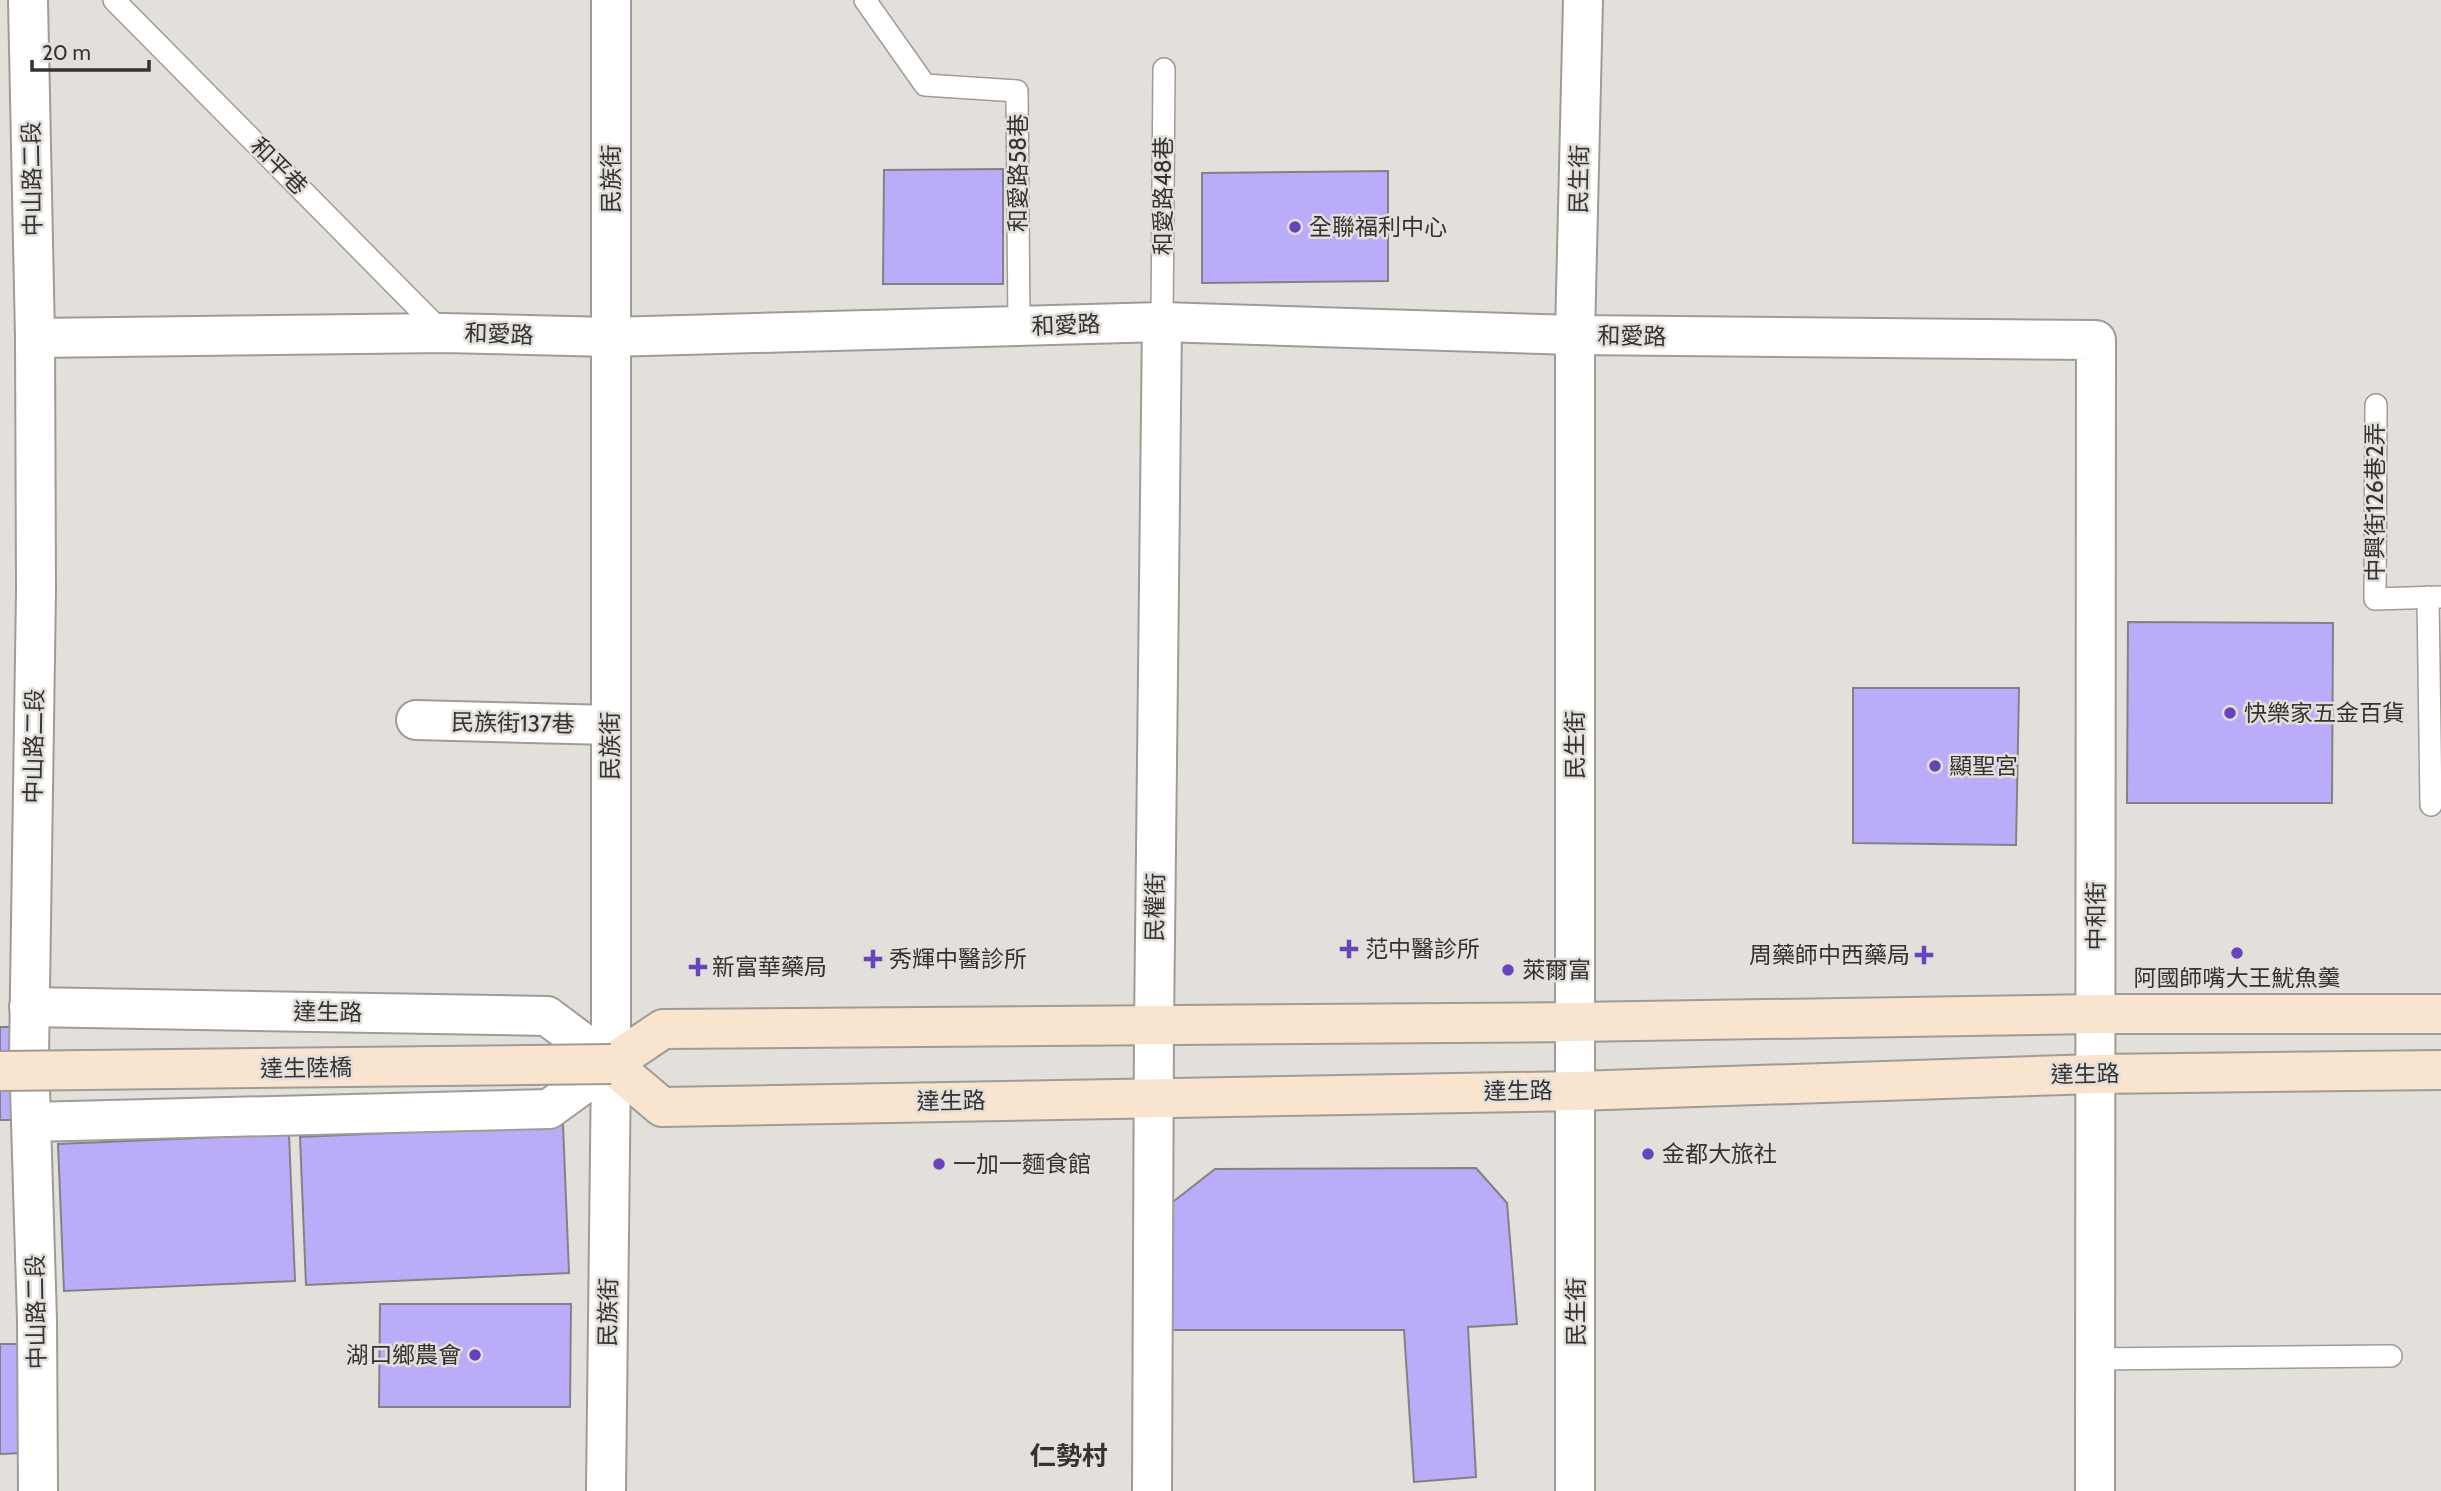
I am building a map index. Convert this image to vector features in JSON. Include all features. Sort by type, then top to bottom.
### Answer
[{"type":"main road","points":[[611,1064],[663,1029],[1575,1022],[2096,1014],[2441,1014]]},
{"type":"main road","name":"達生陸橋","points":[[0,1071],[611,1064]]},
{"type":"main road","name":"達生路","points":[[611,1064],[662,1107],[1576,1091],[2096,1074],[2441,1069]]},
{"type":"street","name":"中山路二段","points":[[28,0],[35,338],[36,590],[29,1007],[37,1320],[38,1491]]},
{"type":"street","name":"民族街","points":[[606,1491],[611,1064],[611,0]]},
{"type":"street","name":"民生街","points":[[1575,1491],[1575,335],[1583,0]]},
{"type":"street","name":"和愛路","points":[[35,338],[443,333],[610,337],[1162,322],[1575,335],[2096,341]]},
{"type":"street","name":"民權街","points":[[1152,1491],[1162,322]]},
{"type":"street","name":"中和街","points":[[2095,1491],[2096,341]]},
{"type":"street","name":"民族街137巷","points":[[416,720],[610,725]]},
{"type":"street","name":"達生路","points":[[29,1007],[547,1016],[611,1064]]},
{"type":"street","points":[[30,1122],[549,1109],[611,1064]]},
{"type":"lane","name":"和平巷","points":[[114,0],[443,333]]},
{"type":"lane","name":"和愛路58巷","points":[[865,0],[925,85],[1017,91],[1019,326]]},
{"type":"lane","name":"和愛路48巷","points":[[1162,322],[1164,69]]},
{"type":"lane","name":"中興街126巷2弄","points":[[2376,405],[2375,599],[2435,597]]},
{"type":"lane","points":[[2431,806],[2435,597]]},
{"type":"lane","points":[[2095,1359],[2391,1356]]},
{"type":"building","points":[[1003,169],[1003,284],[883,284],[884,170]]},
{"type":"building","name":"全聯福利中心","points":[[1388,171],[1388,281],[1202,283],[1202,173]]},
{"type":"building","name":"快樂家五金百貨","points":[[2128,622],[2333,623],[2332,803],[2127,803]]},
{"type":"building","name":"顯聖宮","points":[[1853,688],[2019,688],[2016,845],[1853,843]]},
{"type":"building","points":[[0,1027],[15,1027],[15,1120],[0,1120]]},
{"type":"building","points":[[563,1125],[569,1273],[306,1285],[300,1137]]},
{"type":"building","points":[[289,1134],[295,1281],[64,1291],[58,1144]]},
{"type":"building","points":[[1476,1168],[1507,1203],[1517,1324],[1468,1327],[1476,1477],[1414,1482],[1404,1330],[1165,1330],[1169,1205],[1215,1169]]},
{"type":"building","name":"湖口鄉農會","points":[[380,1304],[571,1304],[570,1407],[379,1407]]},
{"type":"building","points":[[0,1344],[20,1344],[22,1453],[0,1454]]},
{"type":"place","name":"全聯福利中心","points":[[1295,227]]},
{"type":"place","name":"快樂家五金百貨","points":[[2230,713]]},
{"type":"place","name":"顯聖宮","points":[[1935,766]]},
{"type":"place","name":"范中醫診所","points":[[1349,949]]},
{"type":"place","name":"阿國師嘴大王魷魚羹","points":[[2237,953]]},
{"type":"place","name":"周藥師中西藥局","points":[[1924,955]]},
{"type":"place","name":"秀輝中醫診所","points":[[873,959]]},
{"type":"place","name":"新富華藥局","points":[[698,967]]},
{"type":"place","name":"萊爾富","points":[[1508,970]]},
{"type":"place","name":"金都大旅社","points":[[1648,1154]]},
{"type":"place","name":"一加一麵食館","points":[[939,1164]]},
{"type":"place","name":"湖口鄉農會","points":[[475,1355]]},
{"type":"district","name":"仁勢村","points":[[1069,1456]]}]
